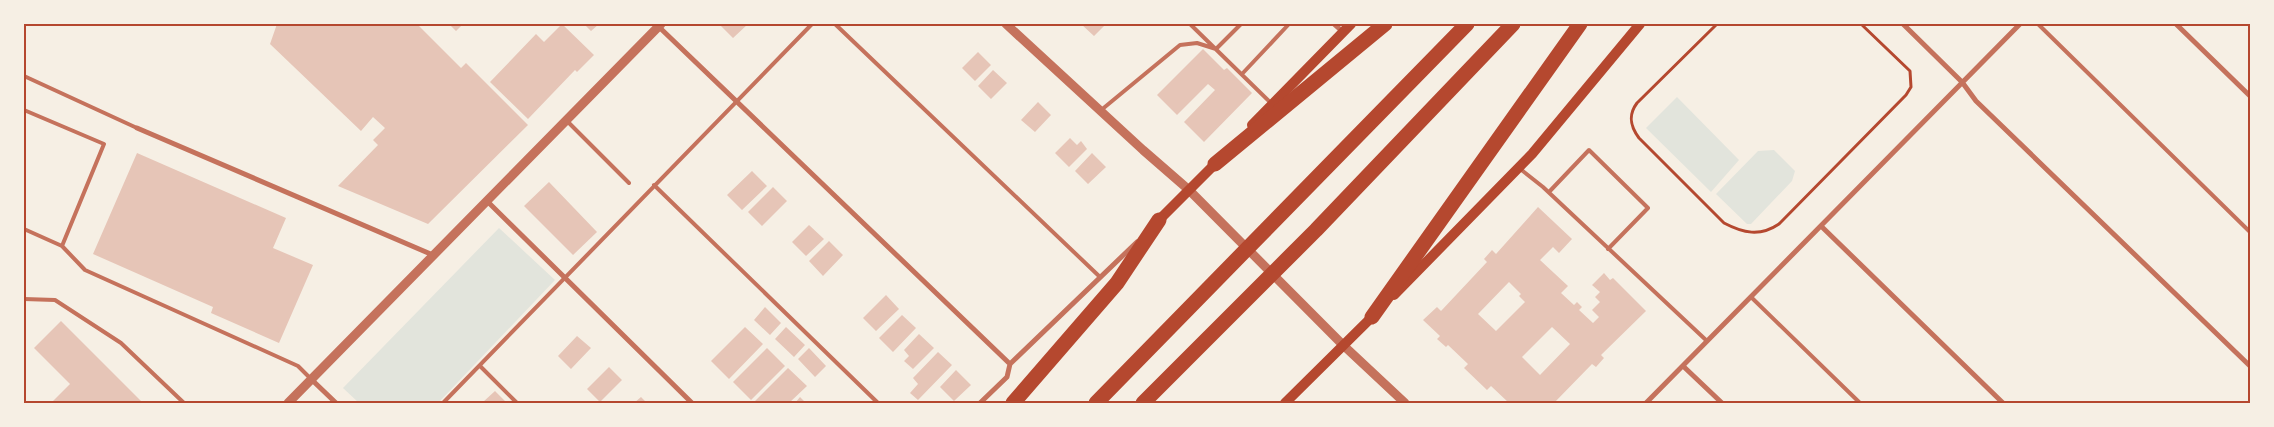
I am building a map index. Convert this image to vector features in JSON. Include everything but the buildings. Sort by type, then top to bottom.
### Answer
[{"type":"highway","points":[[1215,164],[1385,24]]},
{"type":"highway","points":[[1096,403],[1467,24]]},
{"type":"highway","points":[[1143,403],[1316,230],[1513,24]]},
{"type":"highway","points":[[1372,317],[1580,24]]},
{"type":"highway","points":[[1013,403],[1118,282],[1159,220]]},
{"type":"main road","points":[[1159,220],[1351,24]]},
{"type":"main road","points":[[1285,403],[1519,168],[1640,24]]},
{"type":"street","points":[[1006,24],[1189,190],[1343,345],[1405,403]]},
{"type":"street","points":[[1334,24],[1343,32]]},
{"type":"street","points":[[1903,24],[1962,82],[1976,101],[2250,366]]},
{"type":"street","points":[[1646,403],[2020,24]]},
{"type":"street","points":[[2176,24],[2250,96]]},
{"type":"street","points":[[288,403],[660,25],[1010,364]]},
{"type":"street","points":[[137,128],[433,255]]},
{"type":"street","points":[[487,200],[692,403]]},
{"type":"street","points":[[980,403],[1007,377],[1010,364],[1159,220]]},
{"type":"street","points":[[1821,226],[2003,403]]},
{"type":"street","points":[[1683,366],[1722,403]]},
{"type":"street","points":[[311,380],[336,403]]},
{"type":"lane","points":[[443,403],[812,24]]},
{"type":"lane","points":[[835,24],[1100,277]]},
{"type":"lane","points":[[1190,24],[1273,104]]},
{"type":"lane","points":[[1216,49],[1241,24]]},
{"type":"lane","points":[[1242,74],[1289,24]]},
{"type":"lane","points":[[2038,24],[2250,232]]},
{"type":"lane","points":[[1100,111],[1180,45],[1197,43],[1216,49]]},
{"type":"lane","points":[[24,76],[137,128]]},
{"type":"lane","points":[[24,110],[104,144],[62,246]]},
{"type":"lane","points":[[566,120],[629,183]]},
{"type":"lane","points":[[1548,192],[1589,150],[1648,208],[1608,249]]},
{"type":"lane","points":[[1519,168],[1548,192],[1707,341]]},
{"type":"lane","points":[[654,185],[878,403]]},
{"type":"lane","points":[[24,229],[62,246],[85,270],[298,366],[311,380]]},
{"type":"lane","points":[[1751,297],[1860,403]]},
{"type":"lane","points":[[24,299],[55,300],[121,342],[184,403]]},
{"type":"lane","points":[[480,366],[518,403]]},
{"type":"path","points":[[1717,24],[1637,103],[1632,109],[1630,122],[1639,138],[1724,223],[1737,230],[1751,234],[1764,232],[1779,224],[1906,95],[1911,87],[1910,71],[1861,24]]},
{"type":"shaded area","points":[[1677,97],[1739,160],[1711,192],[1646,128]]},
{"type":"shaded area","points":[[1774,150],[1795,171],[1792,181],[1751,224],[1747,224],[1716,194],[1758,151]]},
{"type":"shaded area","points":[[499,228],[555,280],[438,403],[359,403],[343,388]]}]
